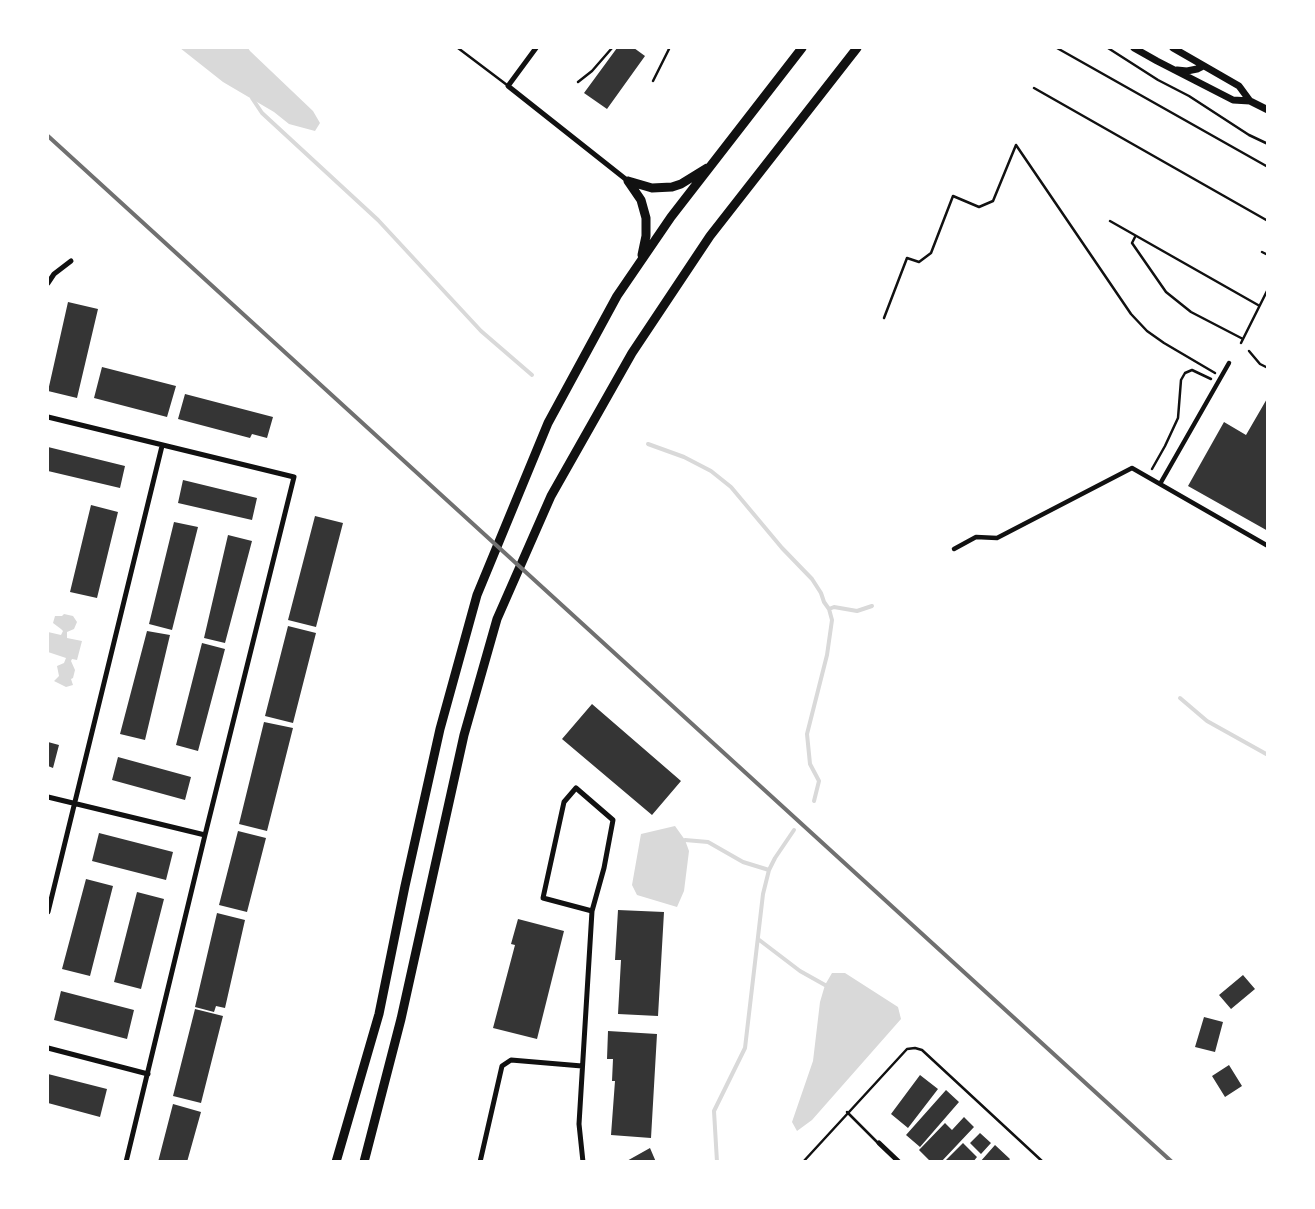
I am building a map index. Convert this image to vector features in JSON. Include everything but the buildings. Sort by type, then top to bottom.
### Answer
[{"type":"highway","points":[[336,1162],[379,1014],[440,729],[477,596],[548,423],[617,296],[671,217],[802,48]]},
{"type":"highway","points":[[364,1162],[401,1019],[464,735],[497,618],[547,504],[632,353],[710,236],[857,48]]},
{"type":"highway","points":[[628,181],[652,188],[672,187],[681,184],[711,165]]},
{"type":"highway","points":[[628,181],[641,200],[646,218],[646,236],[639,264]]},
{"type":"street","points":[[536,48],[508,86],[628,181]]},
{"type":"street","points":[[1134,48],[1233,100],[1250,101],[1268,110]]},
{"type":"street","points":[[1173,48],[1239,86],[1250,101]]},
{"type":"street","points":[[1174,70],[1187,71],[1203,66]]},
{"type":"street","points":[[48,284],[54,274],[71,261]]},
{"type":"street","points":[[1160,484],[1229,363]]},
{"type":"street","points":[[48,417],[294,477],[126,1162]]},
{"type":"street","points":[[48,912],[162,446]]},
{"type":"street","points":[[954,549],[976,536],[997,538],[1132,468],[1268,546]]},
{"type":"street","points":[[583,1162],[579,1124],[592,911],[604,868],[613,820],[576,788],[564,802],[543,898],[592,911]]},
{"type":"street","points":[[48,797],[205,835]]},
{"type":"street","points":[[48,1048],[148,1074]]},
{"type":"street","points":[[480,1162],[502,1066],[511,1060],[582,1066]]},
{"type":"street","points":[[878,1143],[899,1162]]},
{"type":"lane","points":[[458,48],[508,86]]},
{"type":"lane","points":[[578,82],[592,71],[612,48]]},
{"type":"lane","points":[[653,81],[668,48]]},
{"type":"lane","points":[[803,1162],[906,1048],[922,1050],[1043,1162]]},
{"type":"lane","points":[[847,1112],[878,1143]]},
{"type":"path","points":[[1056,48],[1268,167]]},
{"type":"path","points":[[1108,48],[1158,80],[1189,96],[1249,135],[1268,144]]},
{"type":"path","points":[[1034,88],[1268,221]]},
{"type":"path","points":[[884,318],[907,258],[919,262],[930,253],[953,196],[979,207],[992,202],[1016,145],[1131,314],[1147,331],[1164,343],[1221,376]]},
{"type":"path","points":[[1110,222],[1258,305]]},
{"type":"path","points":[[1136,237],[1132,243],[1166,292],[1191,312],[1243,339]]},
{"type":"path","points":[[1262,252],[1268,255]]},
{"type":"path","points":[[1241,343],[1258,305],[1268,289]]},
{"type":"path","points":[[1248,350],[1260,364],[1268,368]]},
{"type":"path","points":[[1147,476],[1174,430],[1178,418],[1181,380],[1185,373],[1192,370],[1218,382]]},
{"type":"shaded area","points":[[180,48],[248,48],[313,111],[320,123],[315,131],[289,124],[274,112],[223,82]]},
{"type":"shaded area","points":[[64,614],[73,616],[77,622],[74,629],[67,632],[67,638],[82,641],[77,660],[72,659],[71,661],[75,670],[71,679],[73,685],[66,687],[54,681],[59,676],[57,666],[64,663],[66,658],[48,652],[48,632],[61,635],[63,631],[53,623],[55,616],[62,616]]},
{"type":"shaded area","points":[[675,826],[685,840],[689,851],[684,891],[677,907],[637,895],[632,885],[641,834]]},
{"type":"shaded area","points":[[832,973],[845,973],[898,1007],[901,1019],[812,1120],[797,1131],[792,1122],[813,1061],[820,1002],[825,985]]},
{"type":"waterway","points":[[252,98],[262,113],[378,220],[481,331],[532,375]]},
{"type":"waterway","points":[[648,444],[684,457],[711,471],[731,487],[782,548],[812,579],[829,609],[832,620],[827,655],[807,734],[810,764],[819,781],[814,801]]},
{"type":"waterway","points":[[829,609],[834,607],[857,611],[872,606]]},
{"type":"waterway","points":[[1180,698],[1207,721],[1268,755]]},
{"type":"waterway","points":[[717,1162],[714,1111],[745,1048],[763,894],[769,870],[794,830]]},
{"type":"waterway","points":[[685,840],[708,842],[743,862],[769,870]]},
{"type":"waterway","points":[[758,939],[800,971],[825,985]]},
{"type":"railway","points":[[48,136],[1172,1162]]}]
